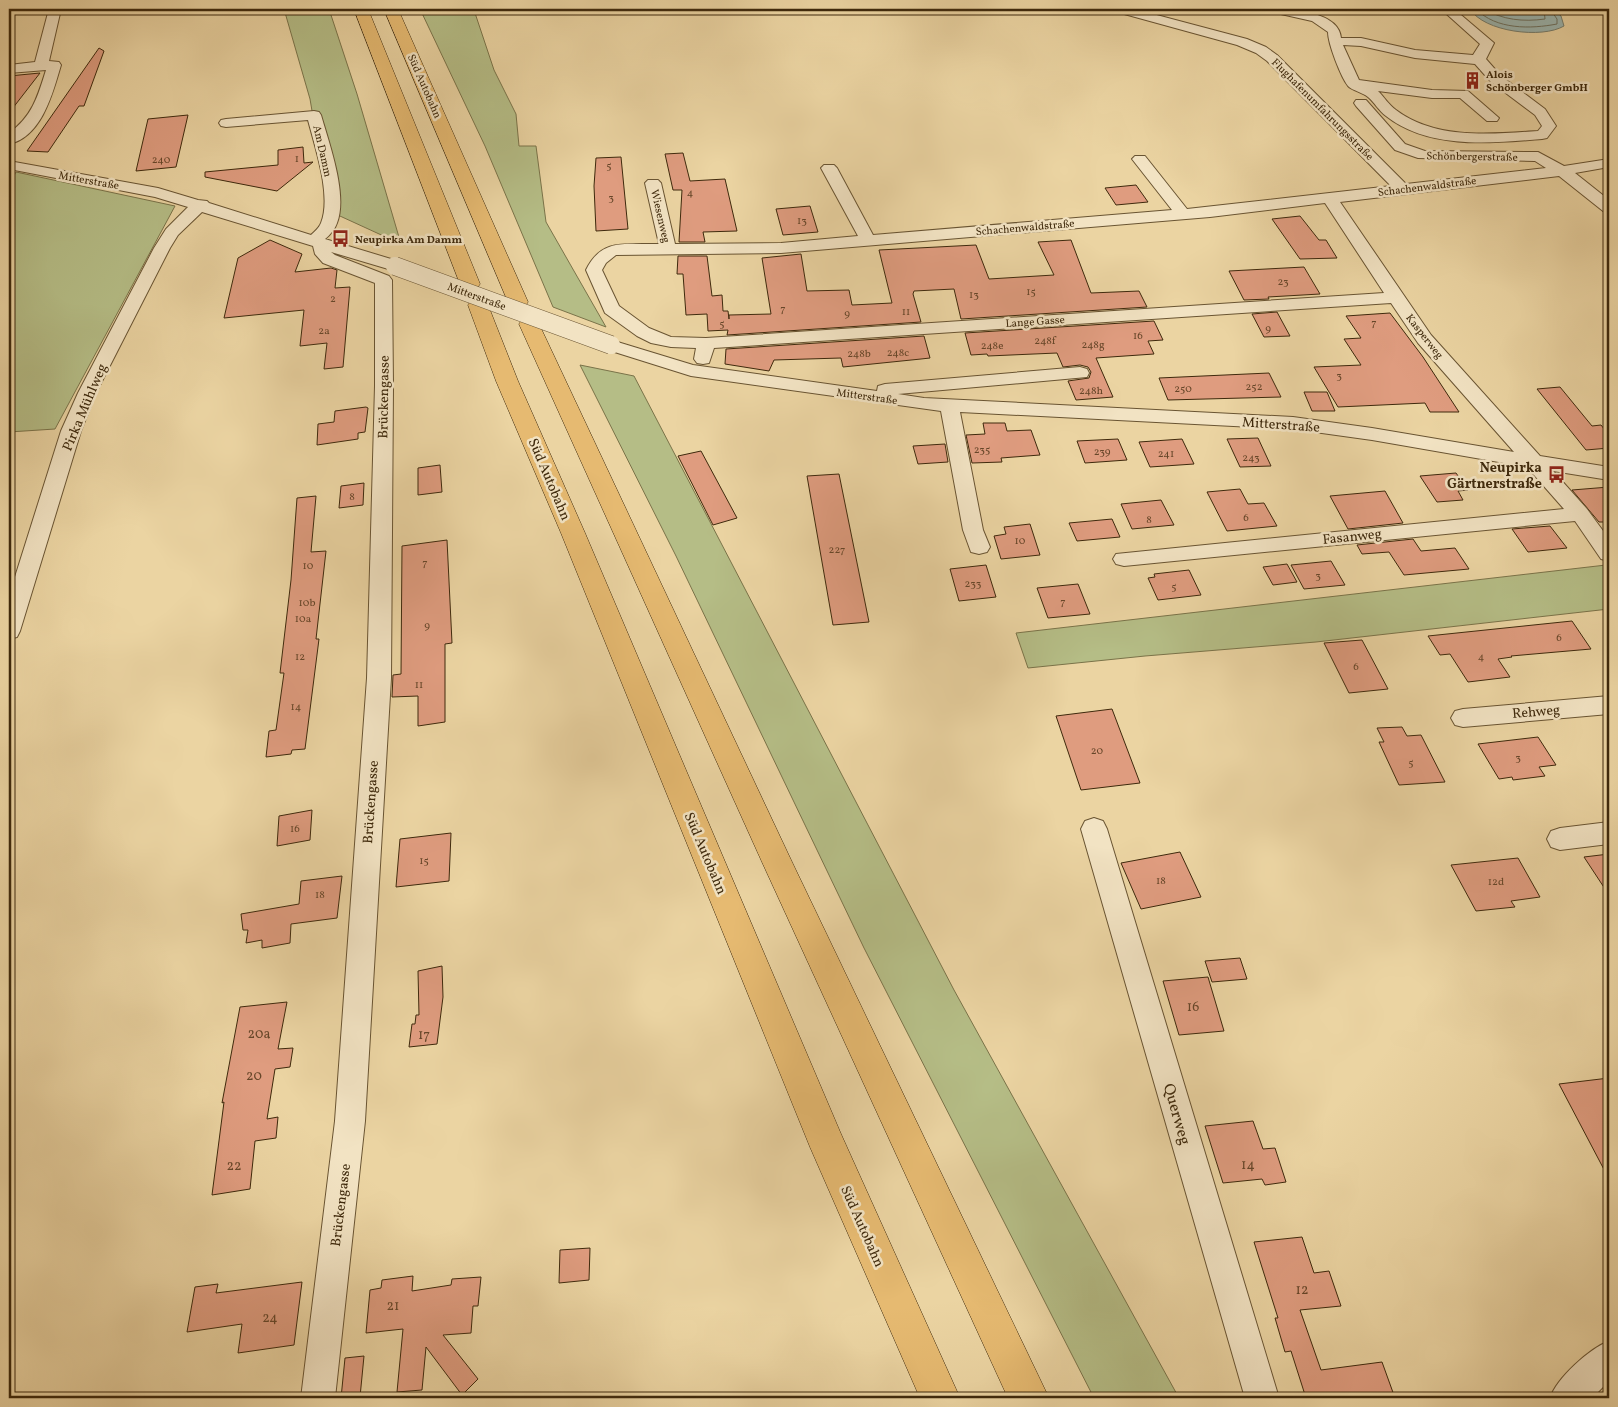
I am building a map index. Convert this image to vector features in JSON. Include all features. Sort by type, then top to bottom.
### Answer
[{"type":"highway","name":"Süd Autobahn","points":[[361,9],[507,381],[573,534],[828,1147],[940,1398]]},
{"type":"highway","name":"Süd Autobahn","points":[[391,9],[524,313],[704,708],[897,1122],[1029,1398]]},
{"type":"street","points":[[41,66],[56,9]]},
{"type":"street","name":"Flughafenumfahrungsstraße","points":[[1121,9],[1242,42],[1261,50],[1272,58],[1402,189]]},
{"type":"street","points":[[1276,9],[1316,18],[1334,32],[1335,43],[1354,84],[1369,90],[1392,114],[1417,128],[1454,136],[1497,138],[1542,135],[1549,126],[1540,112],[1496,79],[1479,60],[1407,53],[1360,42],[1342,41],[1335,43]]},
{"type":"street","points":[[1447,9],[1487,43],[1479,60]]},
{"type":"street","points":[[9,69],[54,66],[39,112],[26,129],[9,140]]},
{"type":"street","points":[[1354,84],[1432,94],[1463,94],[1492,118]]},
{"type":"street","name":"Schönbergerstraße","points":[[1354,84],[1350,92],[1400,147],[1423,155],[1538,157],[1562,171],[1609,208]]},
{"type":"street","name":"Am Damm","points":[[226,123],[314,115],[330,183],[331,216],[318,242]]},
{"type":"street","points":[[1140,159],[1183,214]]},
{"type":"street","name":"Schachenwaldstraße","points":[[706,344],[671,342],[657,339],[643,332],[611,309],[594,270],[599,260],[612,250],[781,248],[1183,214],[1562,171],[1609,163]]},
{"type":"street","name":"Mitterstraße","points":[[10,168],[158,193],[201,204],[395,266],[611,345],[691,370],[924,404],[1293,424],[1342,429],[1535,463],[1609,473]]},
{"type":"street","points":[[829,168],[868,240]]},
{"type":"street","name":"Wiesenweg","points":[[653,183],[668,249]]},
{"type":"street","name":"Kasperweg","points":[[1329,197],[1424,339],[1580,514],[1609,554]]},
{"type":"street","name":"Pirka Mühlweg","points":[[9,631],[71,431],[87,393],[162,248],[172,232],[201,204]]},
{"type":"street","name":"Brückengasse","points":[[318,242],[323,254],[329,259],[383,280],[384,358],[379,678],[350,1121],[318,1398]]},
{"type":"street","name":"Lange Gasse","points":[[706,344],[1396,296]]},
{"type":"street","points":[[691,370],[702,362],[706,344]]},
{"type":"street","points":[[865,396],[870,391],[918,386],[1080,374]]},
{"type":"street","points":[[949,405],[973,530],[979,547]]},
{"type":"street","name":"Fasanweg","points":[[1124,559],[1580,514]]},
{"type":"street","name":"Rehweg","points":[[1464,718],[1609,705]]},
{"type":"street","name":"Querweg","points":[[1094,829],[1262,1398]]},
{"type":"street","points":[[1560,839],[1609,833]]},
{"type":"street","points":[[1567,1398],[1609,1358]]},
{"type":"green space","points":[[284,9],[329,9],[357,94],[401,244],[329,211],[310,99]]},
{"type":"green space","points":[[420,9],[474,10],[494,70],[516,114],[519,146],[536,146],[546,222],[606,327],[553,307],[485,146]]},
{"type":"green space","points":[[16,172],[175,206],[55,429],[9,432],[9,185]]},
{"type":"green space","points":[[580,365],[634,376],[954,990],[1179,1398],[1094,1398],[864,948],[676,556]]},
{"type":"green space","points":[[1606,565],[1609,570],[1609,609],[1316,642],[1028,668],[1016,633]]},
{"type":"water","points":[[1470,9],[1553,9],[1561,16],[1564,26],[1542,32],[1514,31],[1488,23],[1477,17]]},
{"type":"building","points":[[99,48],[104,51],[84,106],[79,106],[48,152],[27,151]]},
{"type":"building","points":[[40,73],[9,113],[9,76]]},
{"type":"building","points":[[188,115],[176,167],[136,171],[148,119]]},
{"type":"building","points":[[303,147],[304,163],[313,162],[277,191],[205,177],[205,172],[278,165],[278,150]]},
{"type":"building","points":[[683,153],[690,181],[725,179],[737,231],[703,232],[705,242],[679,242],[682,190],[673,190],[665,154]]},
{"type":"building","points":[[621,157],[628,229],[596,231],[594,186],[596,158]]},
{"type":"building","points":[[1136,185],[1148,202],[1116,205],[1105,188]]},
{"type":"building","points":[[810,206],[818,232],[783,235],[776,209]]},
{"type":"building","points":[[1300,216],[1319,240],[1326,240],[1337,258],[1300,259],[1272,219]]},
{"type":"building","points":[[270,240],[302,254],[295,272],[331,268],[337,270],[335,288],[350,287],[343,367],[324,369],[327,343],[300,346],[304,310],[224,318],[238,258]]},
{"type":"building","points":[[1071,240],[1091,293],[1139,291],[1147,307],[961,319],[954,289],[914,291],[913,294],[921,322],[727,335],[728,330],[708,331],[707,314],[686,315],[683,274],[677,274],[678,256],[707,256],[712,296],[722,295],[723,311],[728,311],[729,319],[729,315],[771,314],[762,258],[801,254],[807,291],[849,290],[852,305],[892,303],[879,250],[976,245],[989,279],[1054,275],[1038,242]]},
{"type":"building","points":[[1304,267],[1320,294],[1244,300],[1229,271]]},
{"type":"building","points":[[1277,312],[1290,336],[1264,337],[1252,314]]},
{"type":"building","points":[[1390,313],[1423,357],[1459,412],[1430,412],[1425,403],[1338,407],[1314,367],[1361,365],[1344,339],[1361,338],[1346,316]]},
{"type":"building","points":[[1154,321],[1163,340],[1148,341],[1154,354],[1096,358],[1113,397],[1076,400],[1068,381],[1089,378],[1091,372],[1088,367],[1080,365],[1063,367],[1057,353],[971,355],[965,333]]},
{"type":"building","points":[[924,336],[930,358],[843,367],[841,358],[774,360],[769,371],[725,364],[726,349]]},
{"type":"building","points":[[1269,373],[1281,397],[1168,400],[1159,378]]},
{"type":"building","points":[[1560,387],[1592,426],[1601,425],[1609,435],[1609,448],[1586,450],[1537,389]]},
{"type":"building","points":[[1304,392],[1327,392],[1335,411],[1312,411]]},
{"type":"building","points":[[368,408],[365,432],[358,433],[358,439],[317,445],[318,424],[334,422],[335,411]]},
{"type":"building","points":[[983,423],[1005,423],[1007,431],[1031,430],[1040,455],[1001,458],[1002,462],[972,463],[966,435],[985,434]]},
{"type":"building","points":[[1258,438],[1271,466],[1240,467],[1227,439]]},
{"type":"building","points":[[1118,439],[1127,460],[1085,463],[1077,441]]},
{"type":"building","points":[[1182,439],[1194,464],[1150,467],[1139,442]]},
{"type":"building","points":[[945,444],[948,462],[918,464],[913,446]]},
{"type":"building","points":[[701,451],[737,518],[713,525],[678,456]]},
{"type":"building","points":[[440,465],[442,492],[418,495],[418,468]]},
{"type":"building","points":[[1456,473],[1468,490],[1458,491],[1463,500],[1437,502],[1420,476]]},
{"type":"building","points":[[839,474],[869,622],[833,625],[807,476]]},
{"type":"building","points":[[364,483],[363,505],[339,508],[341,486]]},
{"type":"building","points":[[1609,487],[1609,522],[1599,522],[1572,490]]},
{"type":"building","points":[[1240,489],[1248,504],[1264,503],[1277,526],[1227,531],[1207,492]]},
{"type":"building","points":[[1385,491],[1403,523],[1348,529],[1330,496]]},
{"type":"building","points":[[316,496],[311,552],[326,551],[316,639],[319,639],[305,749],[292,750],[291,754],[266,757],[269,731],[276,730],[284,673],[280,673],[291,580],[297,498]]},
{"type":"building","points":[[1161,500],[1174,525],[1132,529],[1121,504]]},
{"type":"building","points":[[1112,519],[1120,537],[1077,541],[1069,523]]},
{"type":"building","points":[[1030,524],[1040,555],[1001,559],[994,536],[1006,534],[1004,527]]},
{"type":"building","points":[[1550,526],[1567,548],[1528,552],[1512,529]]},
{"type":"building","points":[[1413,539],[1421,551],[1455,548],[1469,569],[1404,575],[1389,552],[1362,554],[1357,545]]},
{"type":"building","points":[[447,540],[452,643],[445,644],[445,722],[418,726],[418,696],[392,697],[393,675],[401,674],[402,546]]},
{"type":"building","points":[[1331,561],[1345,585],[1304,589],[1291,565]]},
{"type":"building","points":[[1287,564],[1297,582],[1273,585],[1263,567]]},
{"type":"building","points":[[986,565],[996,597],[959,601],[950,569]]},
{"type":"building","points":[[1189,570],[1201,595],[1158,600],[1148,578],[1155,577],[1154,574]]},
{"type":"building","points":[[1078,584],[1090,614],[1048,618],[1037,588]]},
{"type":"building","points":[[1572,621],[1591,649],[1511,656],[1498,659],[1510,677],[1468,682],[1450,654],[1440,655],[1428,636]]},
{"type":"building","points":[[1362,640],[1388,689],[1349,693],[1324,643]]},
{"type":"building","points":[[1112,709],[1140,783],[1081,790],[1056,716]]},
{"type":"building","points":[[1402,727],[1407,736],[1421,735],[1445,782],[1399,785],[1379,742],[1384,742],[1377,728]]},
{"type":"building","points":[[1538,737],[1556,765],[1539,767],[1545,776],[1513,780],[1512,777],[1499,779],[1478,744]]},
{"type":"building","points":[[312,810],[310,840],[277,846],[279,816]]},
{"type":"building","points":[[451,833],[449,881],[396,887],[400,839]]},
{"type":"building","points":[[1180,852],[1201,897],[1141,909],[1121,863]]},
{"type":"building","points":[[1609,854],[1609,895],[1584,857]]},
{"type":"building","points":[[1518,858],[1540,897],[1511,901],[1515,907],[1476,911],[1451,865]]},
{"type":"building","points":[[342,876],[337,918],[291,924],[290,943],[262,948],[262,940],[246,943],[248,930],[243,930],[241,914],[299,904],[301,881]]},
{"type":"building","points":[[1240,958],[1247,979],[1212,982],[1205,961]]},
{"type":"building","points":[[442,966],[443,997],[437,1044],[409,1047],[412,1024],[415,1024],[416,1015],[419,1015],[418,971]]},
{"type":"building","points":[[1208,977],[1224,1031],[1179,1035],[1163,981]]},
{"type":"building","points":[[287,1002],[278,1049],[293,1048],[290,1067],[275,1069],[267,1119],[278,1117],[276,1138],[255,1141],[250,1189],[212,1195],[224,1102],[222,1103],[240,1007]]},
{"type":"building","points":[[1609,1078],[1609,1179],[1559,1084]]},
{"type":"building","points":[[1253,1121],[1263,1149],[1275,1148],[1286,1182],[1265,1185],[1262,1179],[1223,1183],[1205,1126]]},
{"type":"building","points":[[1302,1237],[1314,1273],[1329,1271],[1341,1306],[1300,1310],[1321,1370],[1382,1362],[1395,1398],[1306,1398],[1291,1351],[1285,1352],[1275,1318],[1278,1318],[1254,1242]]},
{"type":"building","points":[[590,1248],[589,1280],[559,1283],[560,1250]]},
{"type":"building","points":[[413,1276],[412,1291],[451,1285],[452,1279],[481,1277],[478,1306],[473,1306],[471,1333],[443,1335],[478,1379],[462,1395],[426,1347],[422,1390],[397,1392],[403,1329],[366,1333],[370,1290],[381,1288],[382,1280]]},
{"type":"building","points":[[302,1282],[294,1345],[238,1353],[242,1324],[187,1332],[195,1287],[218,1284],[216,1293]]},
{"type":"building","points":[[364,1356],[360,1397],[341,1398],[345,1358]]},
{"type":"place","name":"Alois Schönberger GmbH","points":[[1472,80]]},
{"type":"place","name":"Neupirka Am Damm","points":[[341,239]]},
{"type":"place","name":"Neupirka Gärtnerstraße","points":[[1556,475]]}]
